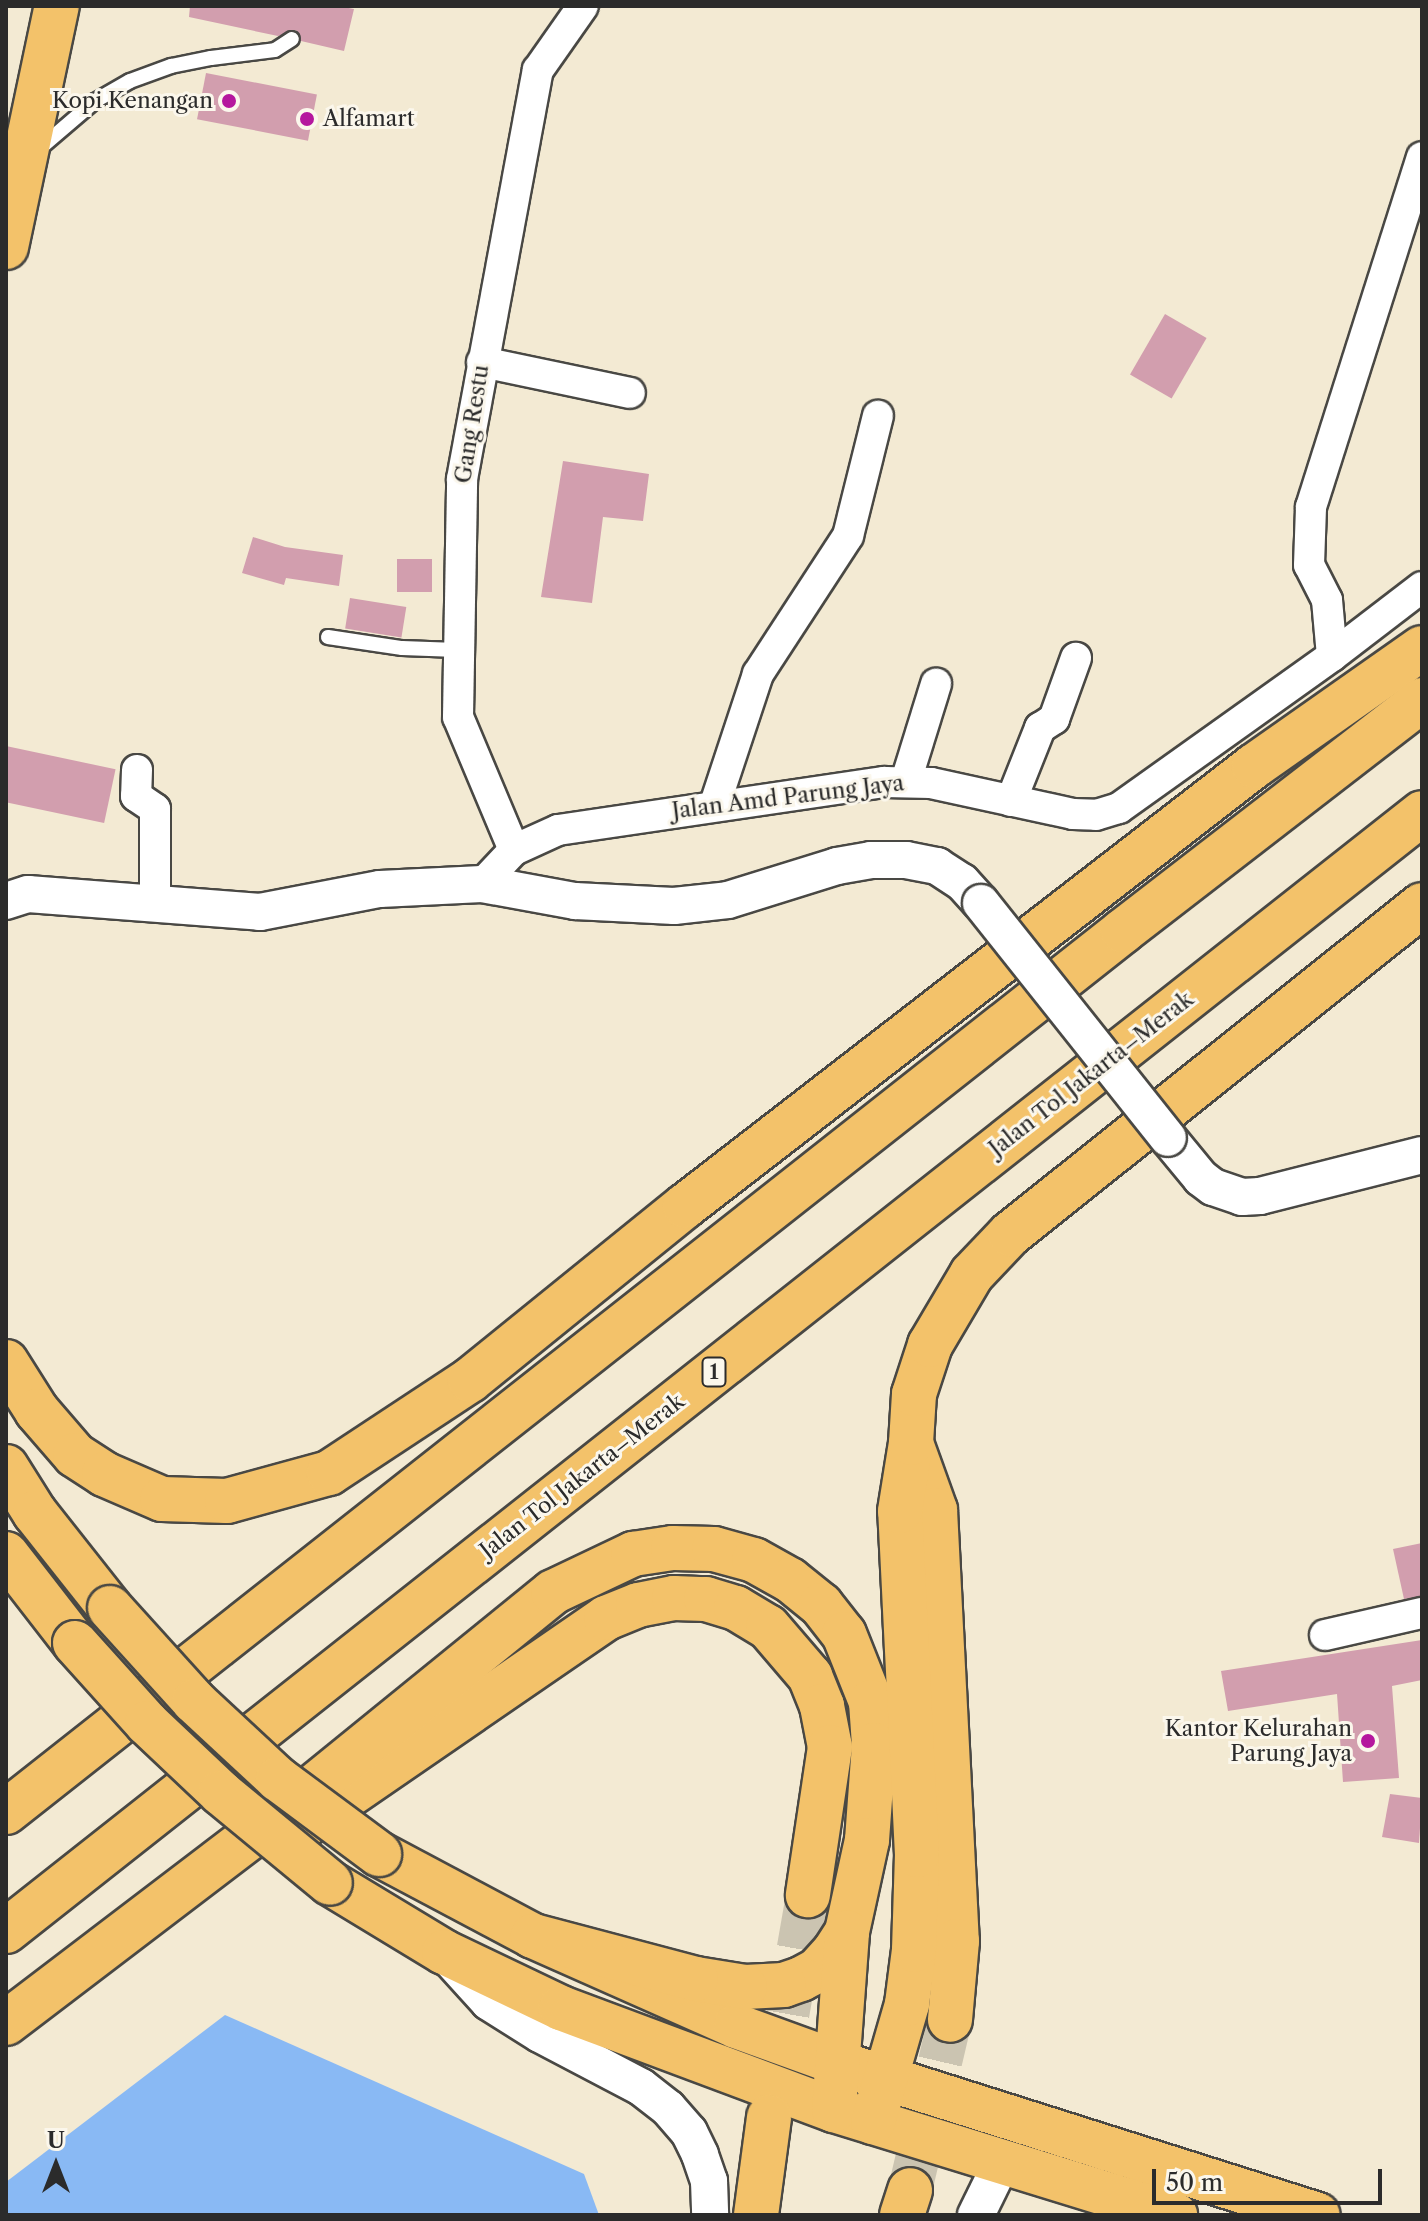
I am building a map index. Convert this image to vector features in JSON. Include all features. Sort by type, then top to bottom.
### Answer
[{"type":"main road","points":[[6,247],[57,6]]},
{"type":"main road","points":[[6,1362],[37,1411],[75,1455],[104,1474],[162,1499],[227,1501],[329,1473],[470,1380],[685,1206],[1254,766],[1422,648]]},
{"type":"main road","points":[[6,1812],[1123,931],[1422,700]]},
{"type":"main road","name":"Jalan Tol Jakarta–Merak","points":[[6,1931],[1422,813]]},
{"type":"main road","points":[[854,2116],[888,2078],[907,2004],[915,1934],[917,1855],[900,1511],[911,1443],[914,1394],[930,1345],[981,1264],[1010,1234],[1422,905]]},
{"type":"main road","points":[[685,1206],[1123,931]]},
{"type":"main road","points":[[911,1443],[935,1510],[957,1941],[950,2020]]},
{"type":"main road","points":[[6,1467],[35,1513],[110,1608],[194,1701],[278,1779],[379,1854],[533,1936],[736,2026],[838,2063],[1318,2215]]},
{"type":"main road","points":[[8,2022],[275,1818],[553,1592],[633,1554],[673,1548],[714,1549],[754,1560],[790,1580],[821,1605],[844,1634],[871,1702],[874,1745],[867,1840],[859,1890],[847,1932],[838,2063],[854,2116]]},
{"type":"main road","points":[[6,1554],[75,1643],[147,1723],[221,1793],[330,1883],[444,1952],[561,2008],[854,2116],[1175,2215]]},
{"type":"main road","points":[[8,2022],[363,1786],[606,1618],[638,1605],[674,1598],[706,1599],[736,1608],[768,1627],[810,1676],[822,1706],[830,1747],[808,1895]]},
{"type":"main road","points":[[533,1936],[696,1979],[763,1987],[801,1979],[818,1970],[847,1932]]},
{"type":"main road","points":[[756,2215],[769,2117]]},
{"type":"street","name":"Gang Restu","points":[[514,850],[458,717],[462,479],[538,70],[583,6]]},
{"type":"street","points":[[1332,656],[1327,600],[1309,565],[1311,507],[1422,157]]},
{"type":"street","points":[[482,362],[630,393]]},
{"type":"street","points":[[715,804],[758,674],[848,536],[878,416]]},
{"type":"street","name":"Jalan Amd Parung Jaya","points":[[482,884],[514,850],[558,830],[715,804],[906,781],[931,783],[1073,814],[1096,815],[1119,808],[1332,656],[1422,587]]},
{"type":"street","points":[[1011,801],[1040,728],[1054,719],[1076,658]]},
{"type":"street","points":[[906,781],[936,684]]},
{"type":"street","points":[[137,770],[136,796],[155,809],[155,906]]},
{"type":"street","points":[[6,901],[28,894],[260,912],[414,884],[482,884],[575,901],[674,906],[728,900],[837,866],[871,860],[906,860],[937,866],[962,882],[1168,1138],[1201,1178],[1213,1187],[1242,1197],[1260,1196],[1422,1155]]},
{"type":"street","points":[[1325,1635],[1422,1613]]},
{"type":"street","points":[[444,1952],[489,2002],[540,2034],[641,2087],[668,2108],[689,2132],[700,2155],[709,2181],[710,2215]]},
{"type":"street","points":[[976,2215],[1002,2162]]},
{"type":"lane","points":[[25,161],[95,101],[130,81],[184,63],[275,50],[292,39]]},
{"type":"lane","points":[[328,637],[402,648],[457,650]]},
{"type":"water","points":[[225,2015],[584,2174],[599,2215],[6,2215],[6,2182]]},
{"type":"building","points":[[190,6],[338,6],[354,9],[344,51],[301,41],[296,30],[278,36],[189,17]]},
{"type":"building","points":[[206,73],[317,95],[308,141],[197,119]]},
{"type":"building","points":[[1165,314],[1207,338],[1172,399],[1130,375]]},
{"type":"building","points":[[563,461],[649,474],[643,521],[603,517],[592,603],[541,597]]},
{"type":"building","points":[[253,537],[285,547],[343,555],[339,586],[286,578],[284,585],[242,573]]},
{"type":"building","points":[[397,559],[432,559],[432,592],[397,592]]},
{"type":"building","points":[[350,598],[406,607],[401,638],[345,629]]},
{"type":"building","points":[[6,746],[116,769],[104,823],[6,802]]},
{"type":"building","points":[[1422,1543],[1422,1596],[1404,1599],[1393,1549]]},
{"type":"building","points":[[1422,1640],[1422,1680],[1392,1686],[1399,1778],[1343,1782],[1337,1694],[1228,1711],[1221,1671]]},
{"type":"building","points":[[1390,1794],[1422,1798],[1419,1843],[1382,1837]]},
{"type":"tunnel","points":[[776,2079],[808,1895]]},
{"type":"tunnel","points":[[910,2190],[950,2020]]},
{"type":"place","name":"Kopi Kenangan","points":[[229,101]]},
{"type":"place","name":"Alfamart","points":[[307,119]]},
{"type":"place","name":"Kantor Kelurahan Parung Jaya","points":[[1368,1741]]}]
